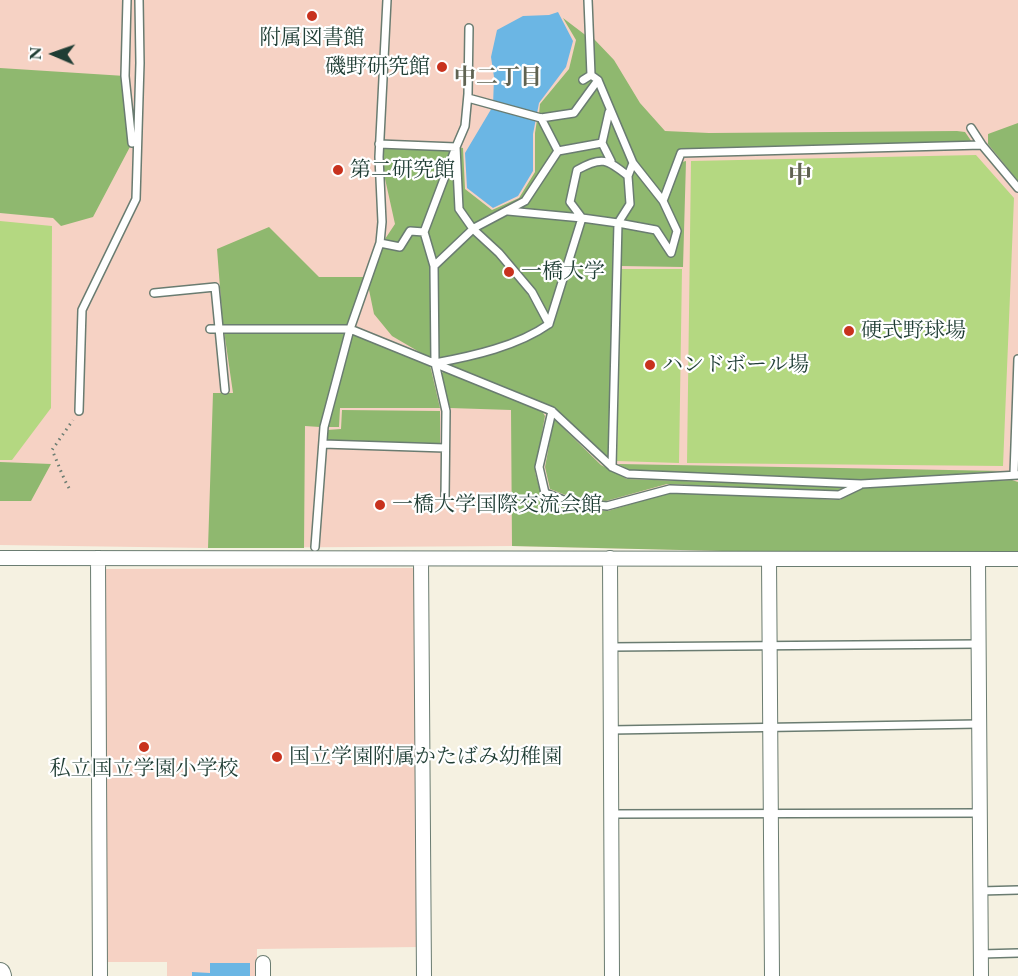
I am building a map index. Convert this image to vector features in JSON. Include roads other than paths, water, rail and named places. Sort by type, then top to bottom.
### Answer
[{"type":"street","points":[[0,558],[1018,559]]},
{"type":"street","points":[[98,558],[100,976]]},
{"type":"street","points":[[610,558],[612,976]]},
{"type":"street","points":[[421,559],[424,976]]},
{"type":"street","points":[[769,559],[772,976]]},
{"type":"street","points":[[978,559],[981,976]]},
{"type":"lane","points":[[127,0],[125,76],[132,142]]},
{"type":"lane","points":[[79,411],[82,310],[136,199],[140,63],[139,0]]},
{"type":"lane","points":[[315,548],[324,427],[351,329],[380,243],[382,222],[379,144],[387,0]]},
{"type":"lane","points":[[508,211],[582,218],[656,230],[671,252],[677,231],[663,201],[633,163],[595,77],[588,0]]},
{"type":"lane","points":[[469,28],[468,98],[465,126],[456,147],[459,209],[532,292],[549,324]]},
{"type":"lane","points":[[583,80],[595,77]]},
{"type":"lane","points":[[468,98],[541,118],[574,112],[595,77]]},
{"type":"lane","points":[[610,111],[602,143],[611,161],[628,176]]},
{"type":"lane","points":[[541,118],[558,151]]},
{"type":"lane","points":[[971,128],[982,145],[1018,188]]},
{"type":"lane","points":[[434,266],[474,228],[525,201],[558,151],[602,143]]},
{"type":"lane","points":[[379,144],[456,147],[424,232],[434,266],[435,363],[446,411],[445,496]]},
{"type":"lane","points":[[663,201],[681,153],[982,145]]},
{"type":"lane","points":[[582,218],[570,202],[577,170],[594,161],[611,161]]},
{"type":"lane","points":[[612,467],[618,223],[630,204],[628,176],[633,163]]},
{"type":"lane","points":[[435,363],[464,358],[500,346],[535,334],[549,324],[582,218]]},
{"type":"lane","points":[[380,243],[400,248],[410,231],[424,232]]},
{"type":"lane","points":[[154,293],[215,287],[225,390]]},
{"type":"lane","points":[[210,328],[351,329],[552,411],[612,467],[628,474],[861,484],[1016,474],[1018,360]]},
{"type":"lane","points":[[552,411],[539,467],[545,493],[569,502],[607,506],[670,489],[838,495],[861,484]]},
{"type":"lane","points":[[323,444],[445,448]]},
{"type":"lane","points":[[610,647],[979,644]]},
{"type":"lane","points":[[610,730],[980,724]]},
{"type":"lane","points":[[611,814],[980,813]]},
{"type":"lane","points":[[980,891],[1018,890]]},
{"type":"lane","points":[[981,954],[1018,953]]},
{"type":"water","points":[[558,12],[573,41],[566,67],[539,103],[533,134],[533,171],[518,196],[493,208],[467,188],[465,153],[493,106],[494,77],[491,57],[497,30],[523,16],[549,15]]},
{"type":"water","points":[[210,963],[250,963],[250,976],[192,976],[192,972],[210,973]]},
{"type":"place","name":"附属図書館","points":[[312,16]]},
{"type":"place","name":"磯野研究館","points":[[442,67]]},
{"type":"place","name":"第二研究館","points":[[338,170]]},
{"type":"place","name":"一橋大学","points":[[509,272]]},
{"type":"place","name":"硬式野球場","points":[[849,331]]},
{"type":"place","name":"ハンドボール場","points":[[650,365]]},
{"type":"place","name":"一橋大学国際交流会館","points":[[380,505]]},
{"type":"place","name":"私立国立学園小学校","points":[[144,747]]},
{"type":"place","name":"国立学園附属かたばみ幼稚園","points":[[277,757]]},
{"type":"district","name":"中二丁目","points":[[498,78]]},
{"type":"district","name":"中","points":[[800,176]]}]
